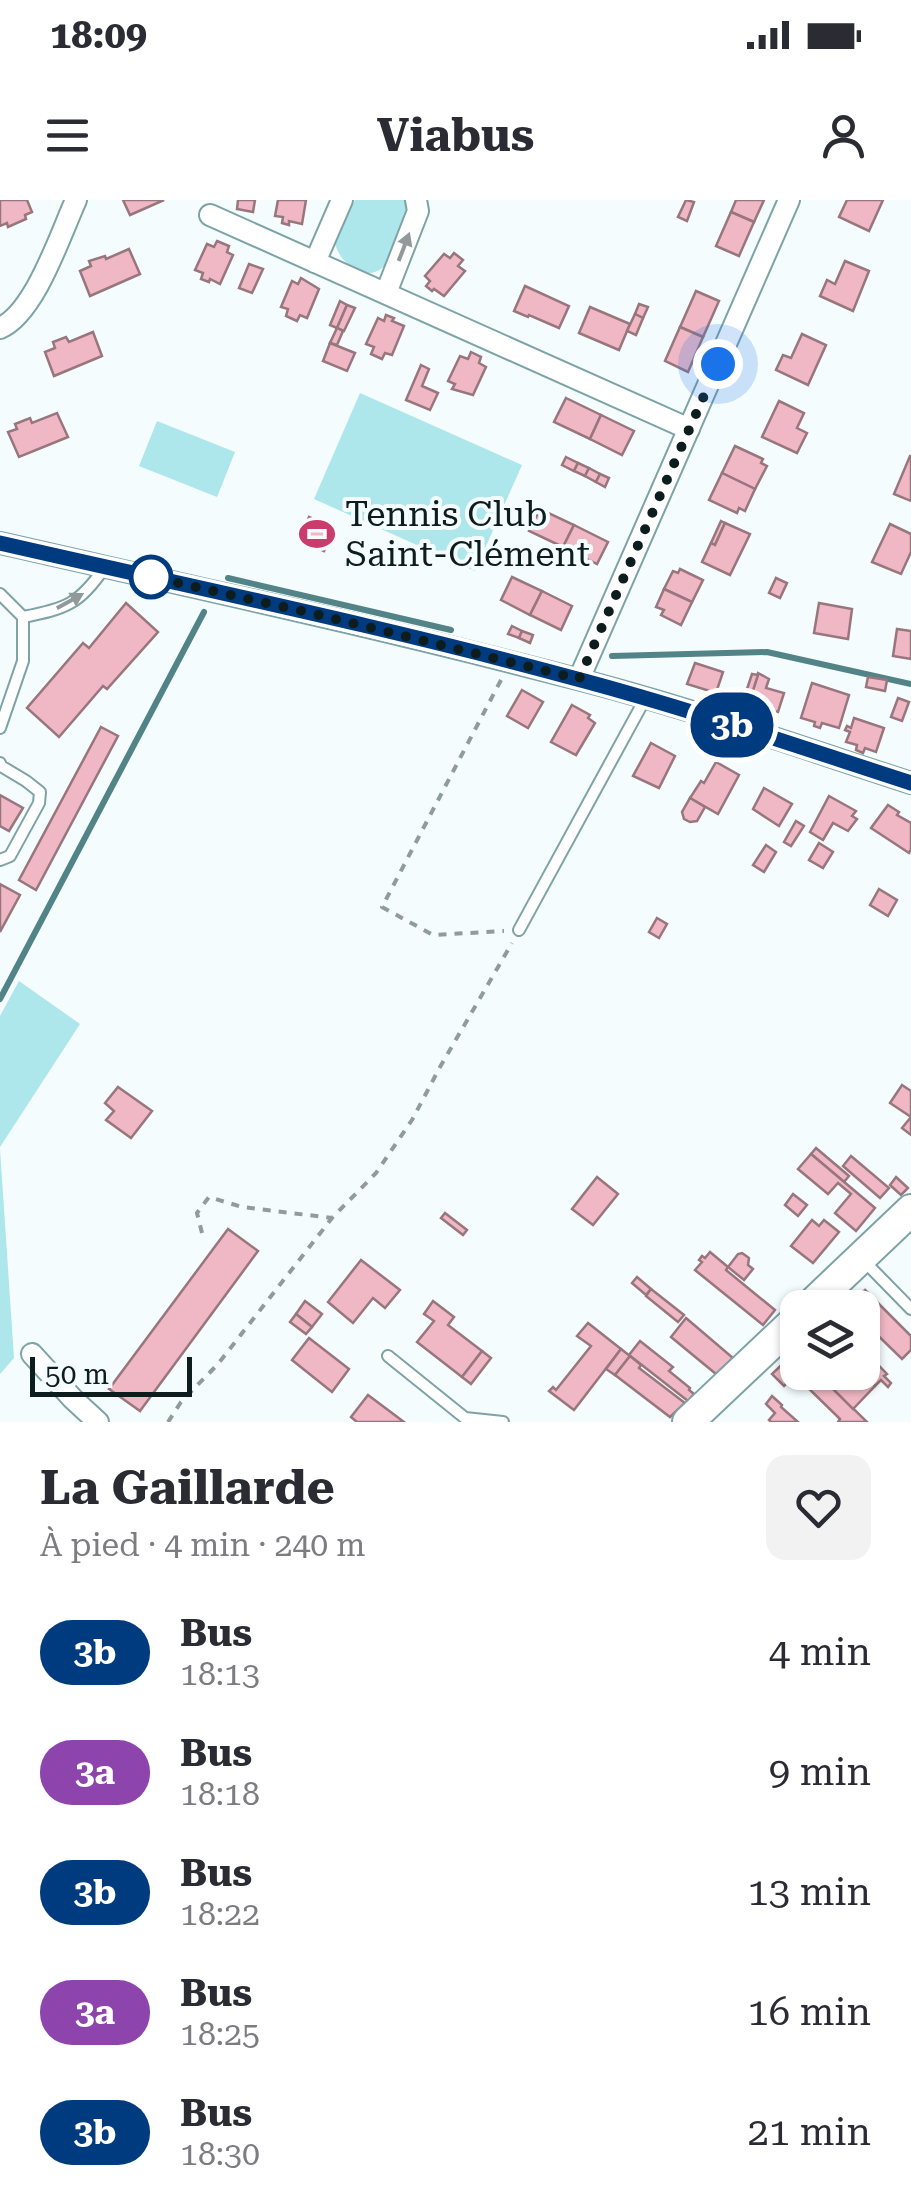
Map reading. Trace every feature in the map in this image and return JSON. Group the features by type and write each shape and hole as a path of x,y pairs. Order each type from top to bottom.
{"main road":[{"path":"827,1290 911,1210"},
{"path":"688,1422 780,1335"}],"street":[{"path":"0,328 20,314 33,296 76,200"},
{"path":"315,262 342,200"},
{"path":"386,293 418,211 416,200"},
{"path":"579,679 790,200"},
{"path":"210,214 689,429"},
{"path":"0,543 579,679 911,783"},
{"path":"32,1354 98,1422"}],"lane":[{"path":"23,617 46,613 80,598 105,567"},
{"path":"0,594 23,617 23,661 0,728"},
{"path":"519,930 644,699"},
{"path":"0,762 40,792 39,803 10,856 0,860"},
{"path":"860,1258 911,1309"},
{"path":"388,1356 465,1418 503,1422"}],"path":[{"path":"510,662 382,906 433,935 519,930"},
{"path":"168,1422 332,1218 376,1174 412,1120 519,930"},
{"path":"202,1234 197,1213 209,1197 242,1207 332,1218"}],"shaded area":[{"path":"355,200 409,200 397,249 381,269 371,273 347,263 334,242"},
{"path":"360,393 522,465 475,571 314,499"},
{"path":"157,421 235,452 217,497 139,466"},
{"path":"19,981 80,1024 0,1147 0,1016"},
{"path":"0,1149 14,1358 0,1374"}],"building":[{"path":"0,200 27,200 32,212 8,227 7,223 0,226"},
{"path":"123,200 164,200 130,215"},
{"path":"238,200 255,200 253,212 237,209"},
{"path":"278,200 306,200 302,224 282,223 283,217 275,216"},
{"path":"686,200 694,202 687,221 678,217"},
{"path":"736,200 764,200 754,222 731,212"},
{"path":"847,200 883,200 869,231 839,217"},
{"path":"731,212 754,222 739,256 716,246"},
{"path":"217,241 229,246 227,252 233,255 220,284 201,279 203,273 195,270 207,244 214,247"},
{"path":"129,249 140,274 90,296 80,271 91,266 89,261"},
{"path":"454,253 463,260 458,266 465,271 444,296 426,286 430,281 425,276 444,254 450,258"},
{"path":"845,261 869,271 853,311 820,296 827,280 835,284"},
{"path":"249,264 263,269 252,293 239,288"},
{"path":"301,278 319,289 307,318 300,315 297,321 286,316 288,309 281,307 292,281 298,284"},
{"path":"525,286 569,306 559,328 514,311"},
{"path":"696,291 719,301 703,337 680,327"},
{"path":"340,301 347,305 337,328 330,325"},
{"path":"639,304 648,307 643,318 635,314"},
{"path":"347,305 355,308 344,331 337,328"},
{"path":"590,307 630,324 619,350 579,333"},
{"path":"635,314 643,318 636,335 627,331"},
{"path":"386,315 404,326 392,355 385,353 382,359 371,354 374,347 366,344 378,318 384,321"},
{"path":"680,327 703,337 688,372 665,361"},
{"path":"337,328 343,331 337,345 330,343"},
{"path":"93,332 102,356 54,376 45,352 55,348 53,342 66,337 69,342"},
{"path":"802,334 826,345 808,385 776,370 783,355 791,358"},
{"path":"330,343 355,353 347,371 323,361"},
{"path":"471,352 481,357 479,363 486,367 473,395 452,389 455,384 448,381 460,356 468,359"},
{"path":"421,365 429,369 422,386 438,393 430,410 406,400"},
{"path":"566,398 601,415 590,439 554,422"},
{"path":"779,401 804,413 797,428 807,433 797,453 762,437"},
{"path":"57,413 68,437 19,457 8,432 30,418 32,423"},
{"path":"601,415 634,431 622,455 590,439"},
{"path":"735,446 763,459 761,463 767,466 755,489 722,473"},
{"path":"911,456 911,501 894,494"},
{"path":"566,457 578,463 574,471 562,465"},
{"path":"578,463 589,468 585,476 574,471"},
{"path":"589,468 600,474 596,482 585,476"},
{"path":"722,473 755,489 745,511 739,508 737,513 709,500"},
{"path":"600,474 609,478 605,487 596,482"},
{"path":"540,509 574,525 563,547 529,531"},
{"name":"Tennis Club Saint-Clément","path":"309,517 334,528 324,551 299,540"},
{"path":"721,521 725,523 715,545 711,543"},
{"path":"725,523 750,534 730,575 702,562"},
{"path":"890,524 911,534 911,552 901,574 872,562"},
{"path":"574,525 608,542 597,564 563,547"},
{"path":"680,569 703,580 692,602 664,589 673,571 678,573"},
{"path":"512,577 542,591 530,615 501,600"},
{"path":"776,578 787,583 780,598 769,593"},
{"path":"664,589 692,602 681,625 661,615 664,610 656,607"},
{"path":"542,591 572,606 561,630 530,615"},
{"path":"126,603 158,632 59,737 27,708 83,643 89,648"},
{"path":"819,603 852,609 848,639 814,633"},
{"path":"512,626 522,631 519,638 508,634"},
{"path":"897,629 911,631 911,659 893,656"},
{"path":"522,631 533,635 530,643 519,638"},
{"path":"695,663 723,672 716,693 687,684"},
{"path":"758,673 769,679 766,688 784,693 778,712 749,703"},
{"path":"752,674 758,675 749,703 743,701"},
{"path":"868,677 887,680 885,691 866,687"},
{"path":"812,683 849,695 839,728 822,723 820,728 801,718"},
{"path":"522,690 543,702 528,728 507,716"},
{"path":"898,698 909,702 902,721 891,717"},
{"path":"572,705 590,715 588,718 595,723 576,755 551,742"},
{"path":"854,718 884,728 876,752 865,748 863,753 856,750 857,745 846,742 850,732 845,730 847,726 851,728"},
{"path":"101,727 118,736 36,890 19,880"},
{"path":"651,743 675,756 659,788 633,776"},
{"path":"716,762 739,775 718,814 690,798"},
{"path":"764,788 792,804 779,826 753,809"},
{"path":"0,795 23,808 9,831 0,826"},
{"path":"829,796 856,811 852,816 857,819 848,831 833,823 823,840 810,832"},
{"path":"690,798 705,807 697,821 684,819 682,812"},
{"path":"888,805 911,823 909,853 871,828"},
{"path":"796,821 804,826 791,846 784,842"},
{"path":"819,843 833,852 823,868 809,860"},
{"path":"766,845 776,852 764,872 753,865"},
{"path":"0,884 20,895 0,932"},
{"path":"879,889 897,900 888,916 870,905"},
{"path":"657,918 667,924 659,938 649,932"},
{"path":"902,1085 911,1091 911,1117 890,1103"},
{"path":"118,1087 152,1111 131,1138 106,1120 114,1111 105,1103"},
{"path":"911,1117 911,1135 902,1128"},
{"path":"816,1148 849,1176 844,1182 811,1154"},
{"path":"811,1154 875,1208 856,1231 835,1213 851,1194 838,1183 828,1194 798,1169"},
{"path":"851,1156 889,1188 880,1198 843,1166"},
{"path":"597,1177 618,1194 593,1225 572,1209"},
{"path":"896,1177 908,1188 901,1195 890,1185"},
{"path":"793,1194 807,1205 798,1216 785,1205"},
{"path":"445,1213 467,1230 463,1235 441,1218"},
{"path":"812,1220 819,1226 824,1220 839,1232 813,1263 791,1246"},
{"path":"228,1229 258,1251 140,1411 109,1389"},
{"path":"710,1252 775,1310 763,1325 695,1270 702,1256 705,1258"},
{"path":"742,1253 753,1269 744,1280 728,1267"},
{"path":"361,1260 400,1290 385,1308 373,1298 353,1323 328,1302"},
{"path":"637,1277 651,1289 646,1295 632,1283"},
{"path":"651,1289 684,1315 678,1322 646,1296"},
{"path":"305,1301 322,1314 312,1327 296,1314"},
{"path":"433,1301 454,1317 448,1325 482,1351 462,1377 417,1342 434,1321 424,1314"},
{"path":"880,1305 911,1336 911,1350 902,1359 880,1338"},
{"path":"296,1314 312,1327 306,1334 290,1322"},
{"path":"686,1318 733,1358 716,1374 671,1337"},
{"path":"588,1323 621,1349 574,1410 549,1391 553,1387 556,1390 591,1346 577,1336"},
{"path":"309,1338 349,1369 332,1392 292,1360"},
{"path":"640,1341 673,1367 669,1371 690,1388 694,1394 688,1401 629,1355"},
{"path":"621,1349 630,1356 615,1375 606,1369"},
{"path":"482,1351 491,1358 471,1384 462,1377"},
{"path":"630,1356 641,1365 639,1368 685,1403 670,1417 615,1375"},
{"path":"780,1366 780,1382 772,1374"},
{"path":"880,1367 891,1383 888,1387 881,1380"},
{"path":"810,1390 834,1390 867,1422 838,1422 840,1419"},
{"path":"834,1390 871,1390 853,1409"},
{"path":"368,1395 404,1422 357,1422 351,1417"},
{"path":"772,1396 798,1422 769,1420 775,1413 766,1404"}],"waterway":[{"path":"228,578 451,630"},
{"path":"0,999 204,612"},
{"path":"612,656 767,652 911,684"}],"bus line":[{"name":"3b","path":"0,543 579,679 911,783"}],"place":[{"name":"Tennis Club Saint-Clément","path":"317,534"}],"route":[{"path":"151,577 147,576 579,679 718,364"}]}
